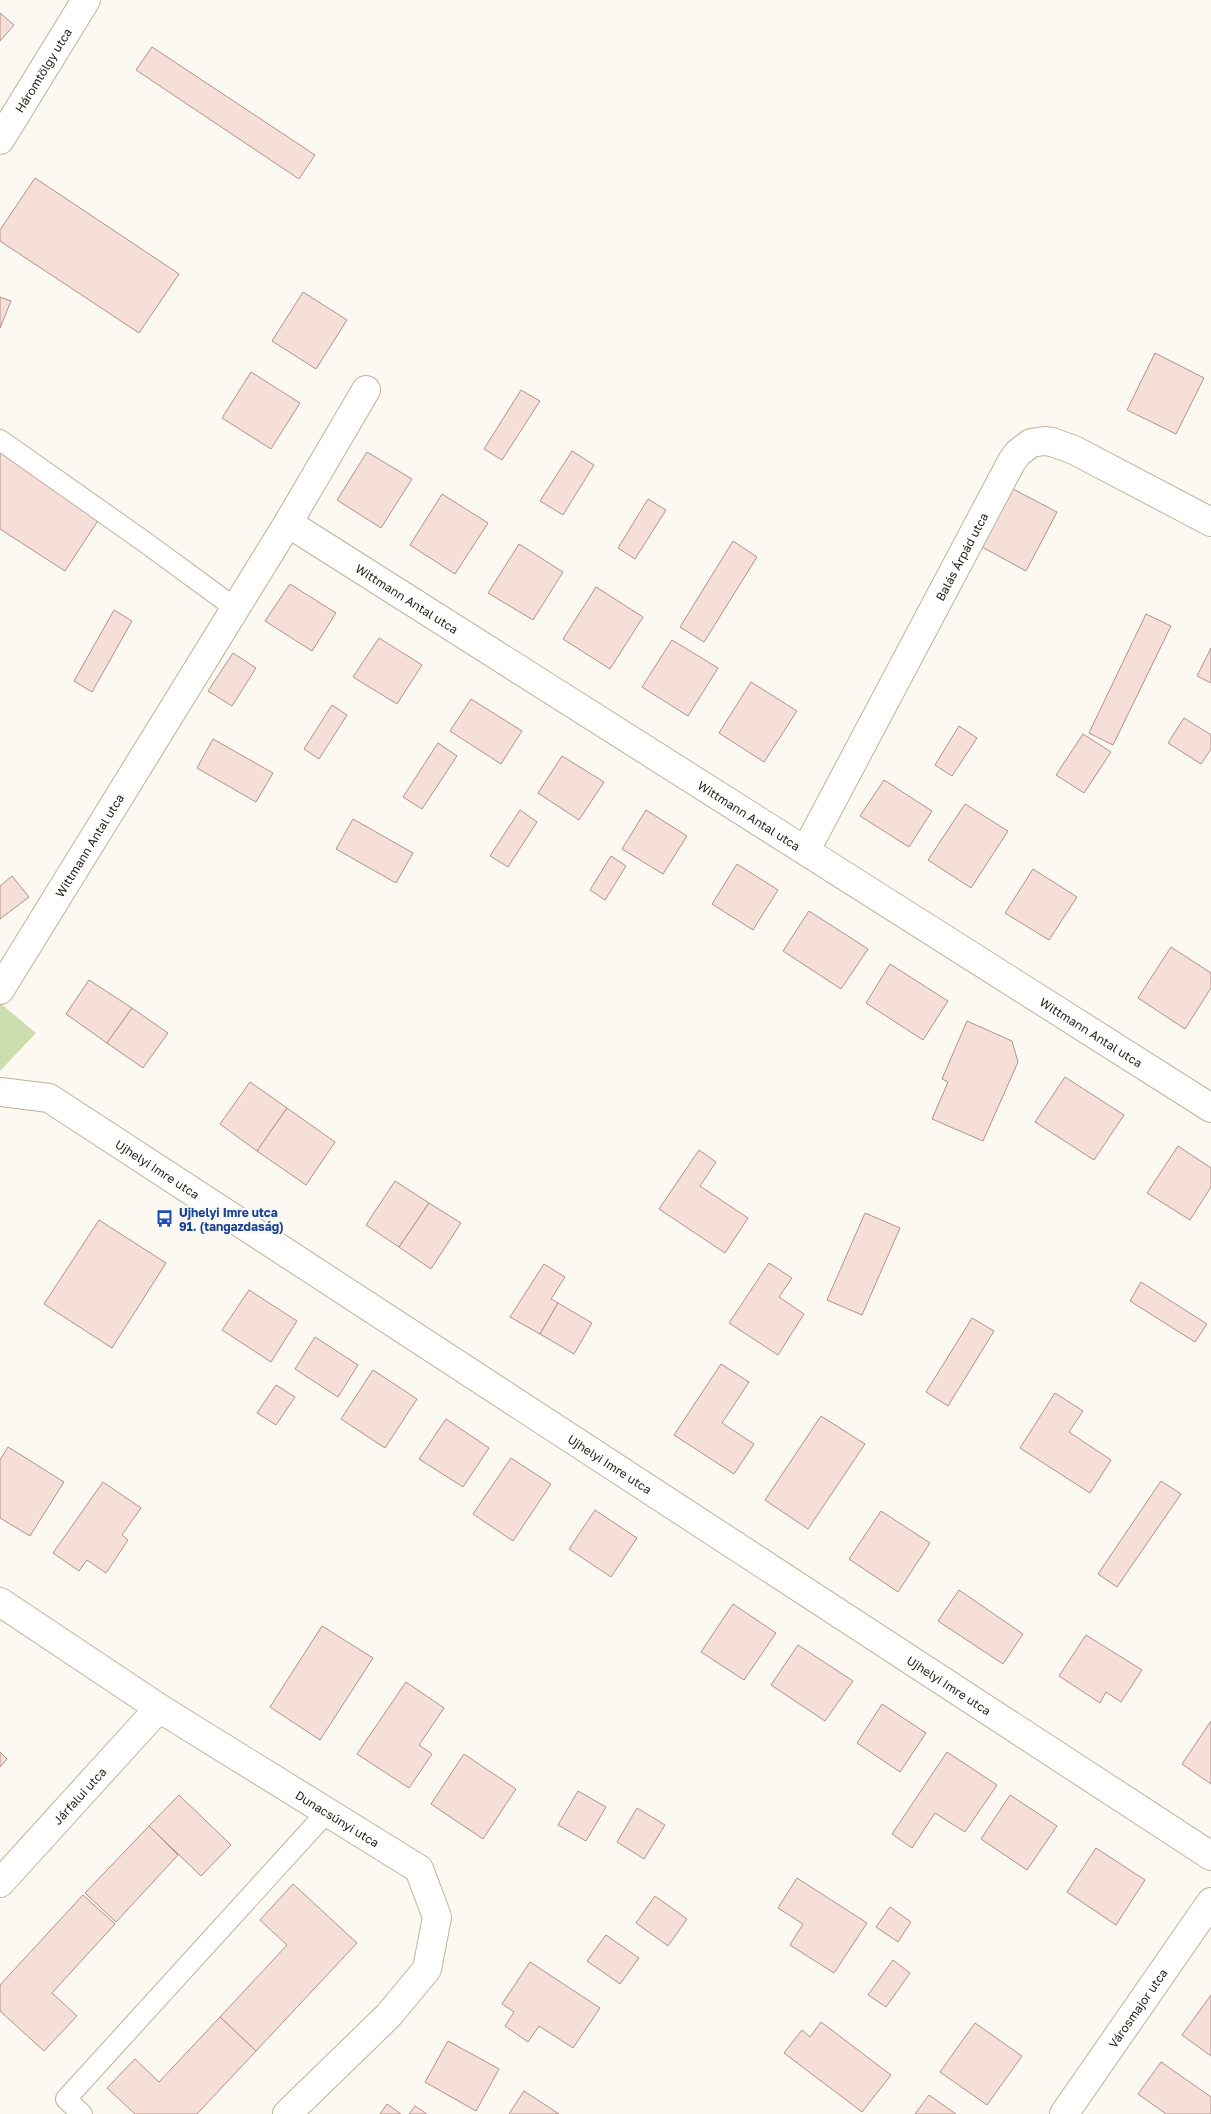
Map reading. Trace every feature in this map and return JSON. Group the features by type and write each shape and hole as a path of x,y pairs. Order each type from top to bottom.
{"street":[{"name":"Háromtölgy utca","path":"0,140 86,0"},
{"name":"Wittmann Antal utca","path":"0,990 288,522 366,390"},
{"name":"Balás Árpád utca","path":"806,850 1012,461 1025,446 1044,441 1074,450 1211,522"},
{"name":"Wittmann Antal utca","path":"288,522 1211,1108"},
{"name":"Ujhelyi Imre utca","path":"0,1092 49,1098 1211,1856"},
{"name":"Dunacsúnyi utca","path":"0,1602 159,1708 419,1869 437,1917 427,1969 389,2015 287,2114"},
{"name":"Járfalui utca","path":"0,1883 159,1708"},
{"name":"Városmajor utca","path":"1064,2114 1211,1902"}],"lane":[{"path":"0,440 235,608"},
{"path":"82,2114 66,2100 326,1812"}],"green space":[{"path":"0,1003 36,1033 0,1071"}],"building":[{"path":"0,13 14,25 0,41"},
{"path":"152,47 315,155 299,179 136,70"},
{"path":"35,178 179,274 139,333 0,241 0,230"},
{"path":"303,292 347,320 316,369 272,341"},
{"path":"0,297 11,301 0,328"},
{"path":"1155,353 1204,378 1176,434 1127,410"},
{"path":"251,372 300,403 271,449 222,418"},
{"path":"521,390 540,401 502,460 484,449"},
{"path":"572,451 594,465 563,515 540,501"},
{"path":"0,452 101,516 65,571 0,529"},
{"path":"367,452 412,479 381,528 337,500"},
{"path":"1013,489 1057,512 1026,571 982,547"},
{"path":"442,494 488,523 455,574 410,545"},
{"path":"648,499 666,510 635,559 618,548"},
{"path":"733,541 757,557 704,642 680,627"},
{"path":"519,544 563,572 533,620 488,593"},
{"path":"290,584 336,613 312,651 265,621"},
{"path":"596,587 643,617 610,669 563,639"},
{"path":"114,610 132,621 92,692 74,681"},
{"path":"1146,614 1171,626 1113,745 1089,733"},
{"path":"379,638 422,665 397,704 353,677"},
{"path":"672,640 718,668 688,716 642,687"},
{"path":"1211,648 1211,683 1197,676"},
{"path":"233,653 256,668 232,706 208,691"},
{"path":"751,682 797,711 764,762 719,733"},
{"path":"471,699 522,731 501,764 450,731"},
{"path":"332,705 347,715 319,759 304,749"},
{"path":"1184,718 1211,735 1211,749 1201,764 1168,743"},
{"path":"959,726 977,738 952,776 935,765"},
{"path":"1083,734 1111,752 1084,793 1056,775"},
{"path":"213,739 273,773 256,802 197,768"},
{"path":"438,743 457,756 422,809 403,797"},
{"path":"562,756 604,782 579,820 538,793"},
{"path":"884,780 932,811 909,847 860,816"},
{"path":"965,804 1008,831 971,888 928,860"},
{"path":"520,810 537,822 508,867 490,856"},
{"path":"646,810 687,836 663,874 622,849"},
{"path":"353,819 413,853 396,883 336,849"},
{"path":"611,856 626,866 605,900 590,890"},
{"path":"737,864 778,890 753,930 712,904"},
{"path":"1033,869 1077,897 1049,940 1005,913"},
{"path":"12,876 29,897 0,919 0,886"},
{"path":"809,911 868,949 841,989 783,951"},
{"path":"1171,947 1211,973 1211,988 1185,1029 1138,998"},
{"path":"890,964 948,1001 923,1040 866,1003"},
{"path":"89,980 132,1008 107,1043 66,1014"},
{"path":"132,1008 168,1033 143,1068 107,1043"},
{"path":"967,1021 1012,1041 1018,1062 983,1141 932,1119 948,1082 942,1079"},
{"path":"1065,1077 1124,1115 1094,1160 1035,1122"},
{"path":"250,1082 287,1108 257,1151 220,1124"},
{"path":"287,1108 335,1142 306,1185 257,1151"},
{"path":"1178,1146 1211,1168 1211,1187 1190,1220 1147,1193"},
{"path":"699,1150 716,1162 700,1186 748,1218 725,1253 659,1209"},
{"path":"395,1181 429,1203 399,1247 366,1225"},
{"path":"429,1203 461,1223 431,1269 399,1247"},
{"path":"865,1213 900,1228 862,1315 827,1300"},
{"path":"99,1220 166,1263 112,1348 44,1304"},
{"path":"769,1263 792,1278 779,1297 804,1314 778,1355 729,1323"},
{"path":"544,1264 565,1277 551,1299 558,1303 540,1334 510,1317"},
{"path":"1141,1282 1207,1324 1195,1342 1130,1301"},
{"path":"249,1290 297,1321 271,1362 222,1330"},
{"path":"558,1303 592,1323 574,1354 540,1334"},
{"path":"972,1318 994,1331 948,1406 926,1392"},
{"path":"315,1337 358,1365 338,1397 295,1369"},
{"path":"721,1364 749,1382 722,1423 754,1444 734,1474 674,1435"},
{"path":"373,1370 417,1399 385,1448 341,1419"},
{"path":"276,1385 295,1397 276,1425 257,1413"},
{"path":"1055,1393 1083,1411 1069,1432 1111,1460 1090,1493 1020,1448"},
{"path":"821,1416 865,1444 808,1529 765,1500"},
{"path":"446,1419 489,1448 463,1487 419,1459"},
{"path":"8,1447 64,1482 30,1536 0,1518 0,1460"},
{"path":"511,1458 551,1484 513,1541 473,1514"},
{"path":"1161,1481 1181,1494 1117,1587 1098,1574"},
{"path":"103,1482 141,1508 122,1535 128,1540 106,1573 87,1560 79,1571 53,1553"},
{"path":"595,1510 637,1538 611,1577 569,1549"},
{"path":"881,1511 930,1543 898,1592 849,1559"},
{"path":"959,1590 1023,1634 1003,1664 938,1621"},
{"path":"733,1604 776,1633 744,1680 701,1652"},
{"path":"322,1626 373,1658 320,1740 270,1707"},
{"path":"1086,1635 1142,1670 1121,1702 1106,1692 1100,1703 1059,1676"},
{"path":"798,1645 853,1681 825,1721 771,1685"},
{"path":"406,1682 444,1708 419,1745 432,1754 409,1788 357,1754"},
{"path":"882,1704 926,1733 900,1772 857,1743"},
{"path":"1211,1721 1211,1784 1182,1764"},
{"path":"0,1752 7,1759 0,1767"},
{"path":"947,1752 997,1785 965,1832 935,1813 912,1848 892,1834"},
{"path":"464,1754 516,1789 483,1839 431,1804"},
{"path":"578,1791 606,1807 586,1841 558,1825"},
{"path":"179,1795 231,1845 201,1876 149,1826"},
{"path":"1010,1795 1057,1826 1027,1870 981,1839"},
{"path":"637,1808 665,1825 644,1859 617,1842"},
{"path":"149,1826 178,1855 116,1922 85,1893"},
{"path":"1096,1848 1145,1880 1116,1925 1067,1892"},
{"path":"797,1878 867,1923 834,1973 790,1945 803,1924 778,1908"},
{"path":"293,1884 357,1943 256,2051 220,2017 287,1945 260,1920"},
{"path":"83,1895 115,1924 52,1993 77,2016 44,2051 0,2011 0,1985"},
{"path":"655,1896 687,1919 668,1946 636,1923"},
{"path":"890,1907 911,1922 898,1942 876,1927"},
{"path":"606,1935 639,1958 620,1984 587,1961"},
{"path":"893,1960 910,1973 886,2007 868,1995"},
{"path":"530,1962 600,2008 573,2048 539,2026 528,2042 505,2026 514,2012 502,2004"},
{"path":"1211,1995 1211,2056 1182,2035"},
{"path":"220,2017 256,2051 197,2114 135,2114 107,2088 135,2059 159,2082"},
{"path":"821,2022 891,2075 862,2112 784,2053 802,2030 810,2037"},
{"path":"975,2023 1022,2056 987,2105 940,2072"},
{"path":"448,2041 499,2069 476,2111 425,2082"},
{"path":"1161,2062 1211,2097 1211,2114 1166,2114 1138,2094"},
{"path":"524,2091 559,2114 509,2114"},
{"path":"929,2095 956,2114 915,2114"},
{"path":"387,2104 401,2114 380,2114"},
{"path":"415,2106 427,2114 409,2114"}],"place":[{"name":"Ujhelyi Imre utca 91. (tangazdaság)","path":"165,1219"}]}
